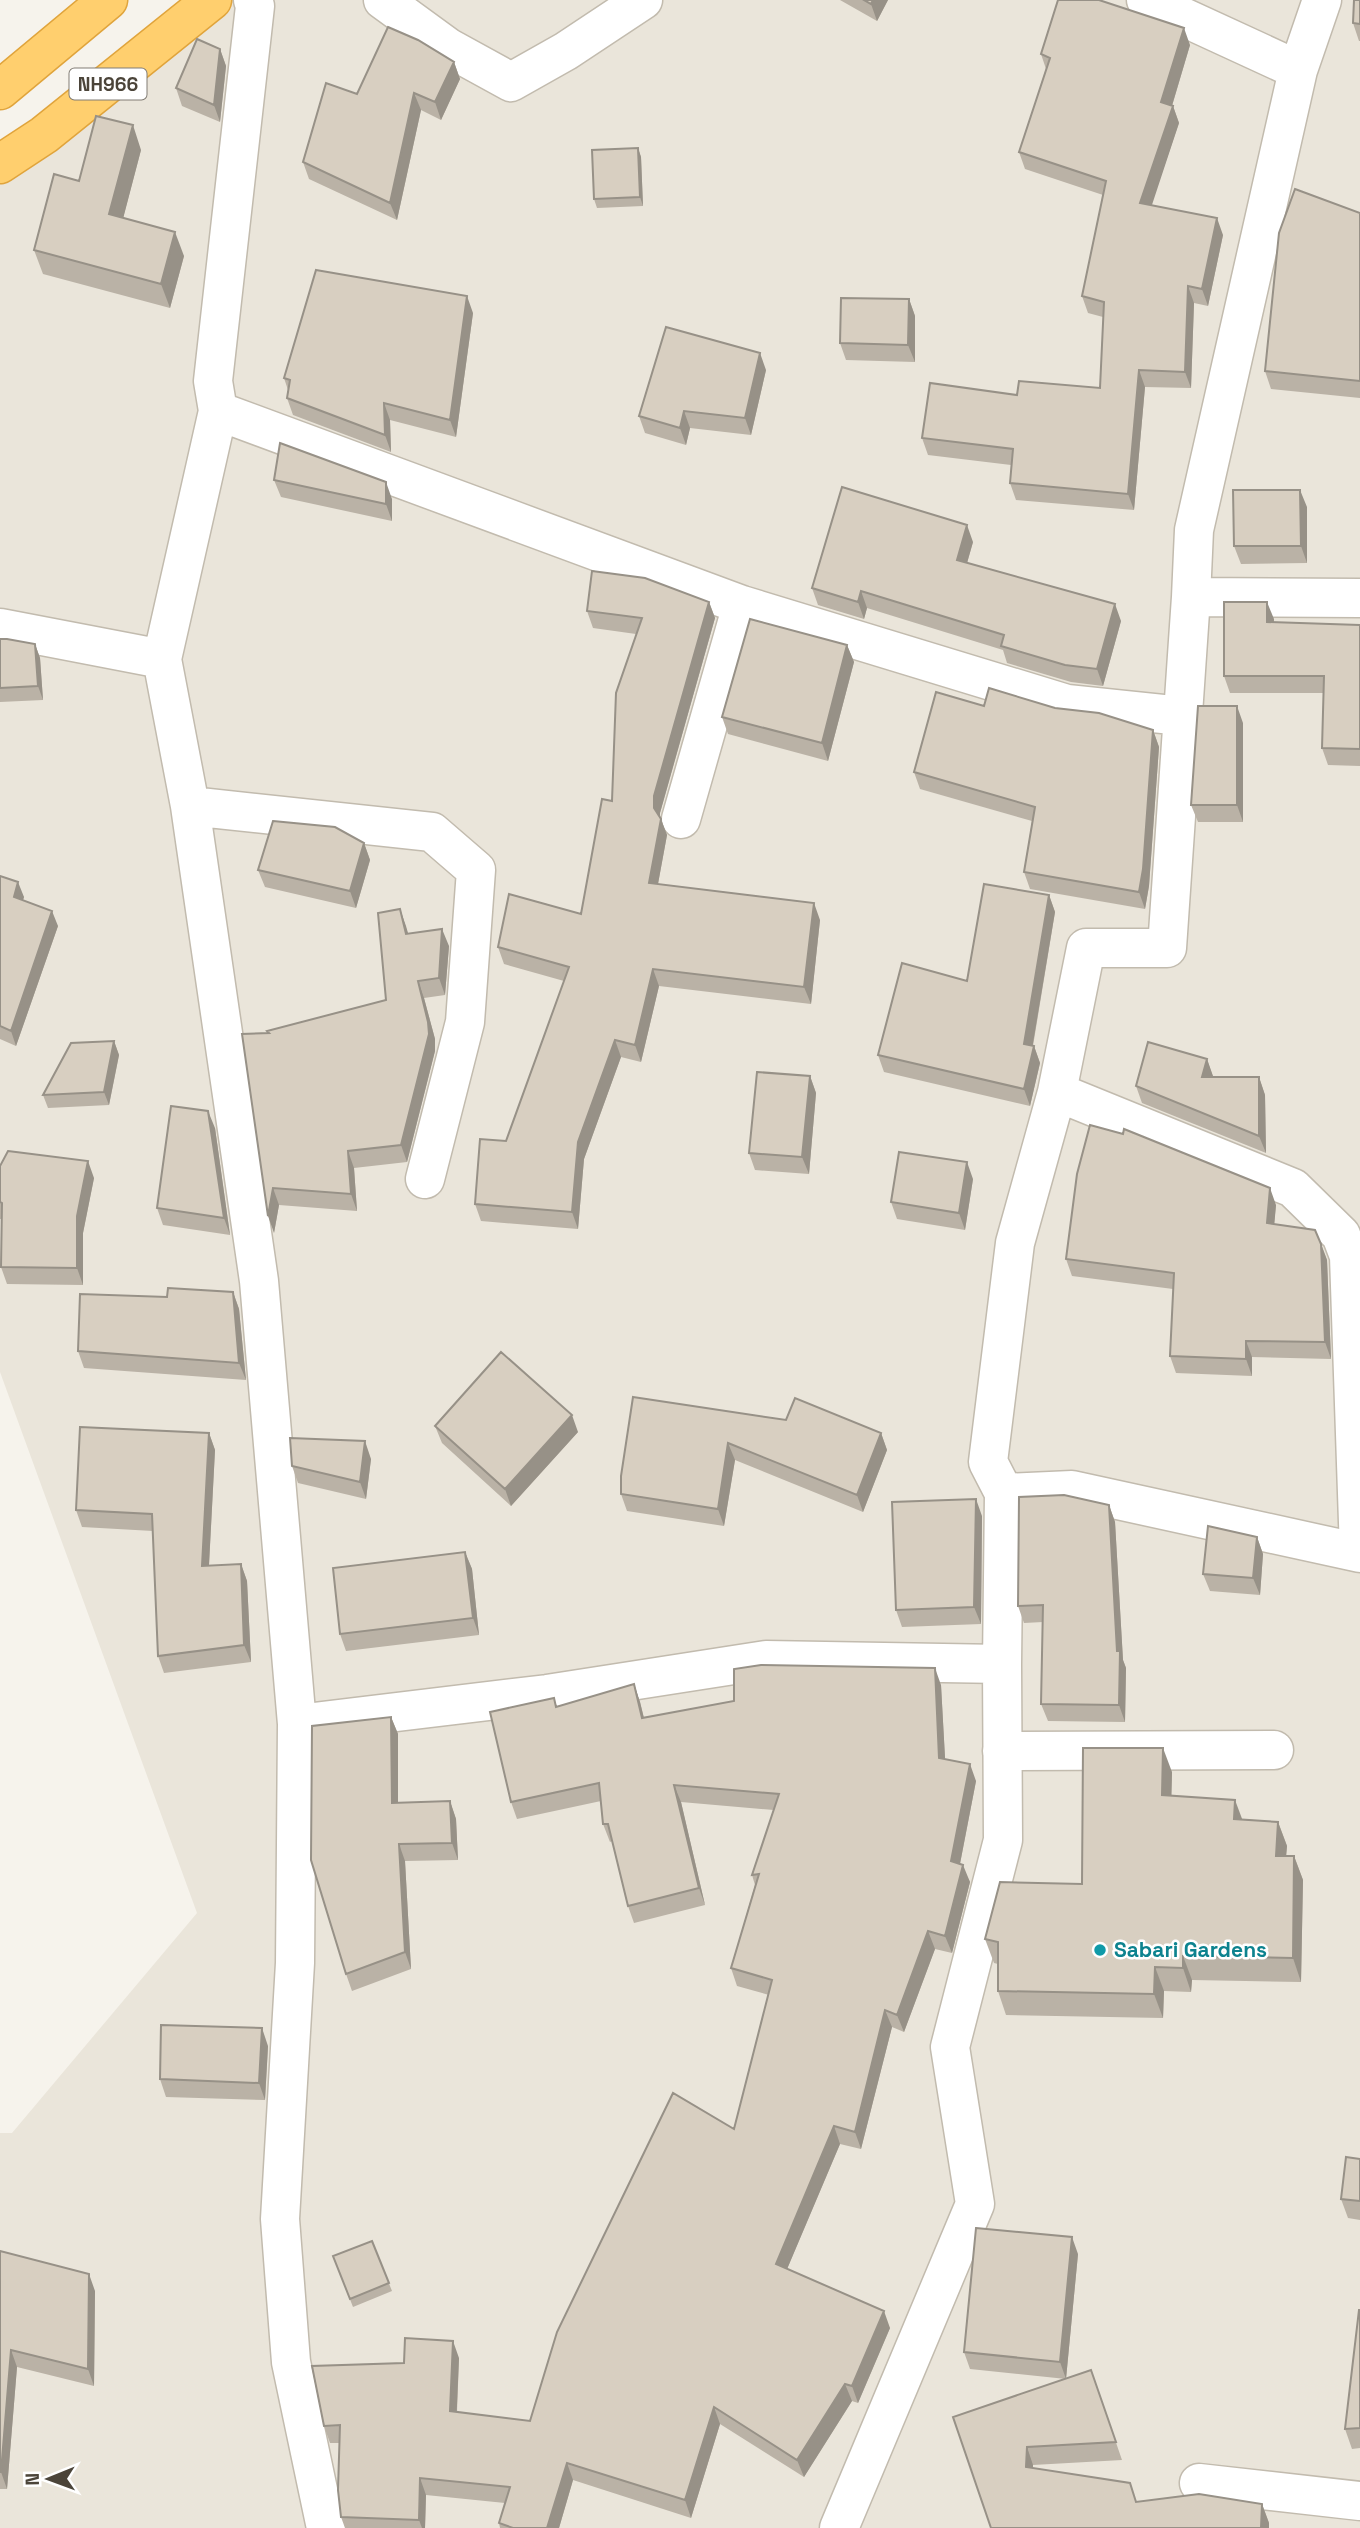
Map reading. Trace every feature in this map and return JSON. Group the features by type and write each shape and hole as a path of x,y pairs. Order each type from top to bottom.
{"highway":[{"name":"NH966","path":"0,90 108,0"},
{"name":"NH966","path":"0,164 44,135 212,0"}],"street":[{"path":"253,0 213,381 218,411 162,659 190,806 259,1281 297,1724 295,1963 281,2219 291,2362 326,2528"},
{"path":"383,0 449,48 511,82 566,51 643,0"},
{"path":"1146,0 1298,70"},
{"path":"839,2528 975,2204 950,2046 1003,1840 1004,1493 988,1462 1015,1243 1057,1093 1086,948 1167,948 1194,530 1298,70 1322,0"},
{"path":"218,411 741,605 1067,704 1182,716"},
{"path":"1191,597 1360,598"},
{"path":"681,819 741,605"},
{"path":"0,628 162,659"},
{"path":"190,806 432,832 476,870 465,1022 425,1179"},
{"path":"1004,1493 1072,1490 1360,1553 1349,1256 1341,1234 1293,1188 1057,1093"},
{"path":"297,1724 547,1694 766,1660 1002,1664"},
{"path":"1003,1751 1274,1750"},
{"path":"1199,2483 1360,2501"}],"shaded area":[{"path":"205,0 1360,0 1360,2528 0,2528 0,2133 12,2133 197,1913 0,1372 0,160"}],"building":[{"path":"1058,0 1099,0 1184,28 1161,102 1173,106 1140,203 1217,218 1202,289 1188,286 1185,372 1139,370 1128,494 1010,483 1013,449 922,438 930,383 1017,395 1019,381 1100,388 1104,302 1082,296 1106,181 1019,152 1050,58 1041,54"},
{"path":"1354,0 1360,0 1360,24 1353,23"},
{"path":"388,27 418,40 454,62 435,102 414,93 390,203 303,162 326,83 357,94"},
{"path":"197,39 220,49 214,105 176,88"},
{"path":"96,116 133,125 109,214 175,232 161,284 34,250 54,174 79,181"},
{"path":"638,148 640,197 594,199 592,150"},
{"path":"1295,189 1360,213 1360,381 1265,371 1279,233"},
{"path":"316,270 467,296 450,420 384,403 385,435 287,398 290,380 284,378"},
{"path":"841,298 909,299 908,345 840,343"},
{"path":"666,327 760,353 745,418 684,411 680,428 639,416"},
{"path":"280,443 386,482 386,504 274,480"},
{"path":"842,487 967,525 957,560 1115,604 1097,669 1065,665 1001,646 1004,635 861,591 858,602 812,588"},
{"path":"1233,490 1300,490 1301,546 1234,546"},
{"path":"592,571 645,578 709,602 654,796 654,808 661,819 649,883 814,903 804,987 653,969 635,1045 615,1040 578,1142 572,1212 475,1204 480,1139 506,1141 569,967 498,947 509,894 581,914 602,799 612,801 616,693 642,618 587,611"},
{"path":"1224,602 1267,602 1267,622 1360,625 1360,749 1322,748 1324,676 1224,676"},
{"path":"750,619 847,645 822,743 722,717"},
{"path":"0,639 35,644 38,686 0,688"},
{"path":"989,688 1055,708 1099,713 1153,730 1139,892 1024,872 1035,807 914,772 936,692 984,706"},
{"path":"1198,706 1237,706 1237,805 1191,805"},
{"path":"273,821 335,827 364,843 350,891 258,870"},
{"path":"0,876 18,882 14,897 52,911 11,1031 0,1026"},
{"path":"984,884 1049,895 1024,1044 1034,1046 1024,1089 878,1055 902,963 967,981"},
{"path":"400,909 406,934 442,929 439,978 418,981 429,1034 401,1145 348,1151 351,1194 273,1188 268,1216 242,1034 269,1033 267,1031 386,1000 378,913"},
{"path":"114,1041 104,1092 43,1095 71,1043"},
{"path":"1148,1042 1207,1059 1202,1077 1259,1077 1259,1136 1136,1086"},
{"path":"757,1072 810,1076 802,1157 749,1153"},
{"path":"171,1106 208,1111 224,1218 157,1208"},
{"path":"1090,1125 1123,1134 1124,1129 1270,1188 1267,1223 1315,1230 1321,1244 1325,1342 1246,1341 1246,1359 1170,1356 1174,1273 1066,1259 1077,1174"},
{"path":"8,1151 88,1161 77,1216 77,1268 1,1267 0,1166"},
{"path":"899,1152 967,1162 959,1213 891,1202"},
{"path":"168,1288 233,1292 239,1363 78,1351 80,1294 167,1297"},
{"path":"501,1352 572,1415 505,1489 435,1426"},
{"path":"633,1397 786,1420 795,1398 881,1433 857,1495 728,1443 718,1509 621,1494 621,1476"},
{"path":"80,1427 209,1433 202,1566 241,1564 244,1645 158,1656 152,1514 76,1510"},
{"path":"290,1438 365,1441 360,1482 292,1466"},
{"path":"1064,1495 1109,1505 1117,1651 1120,1651 1119,1705 1041,1704 1043,1605 1018,1606 1019,1497"},
{"path":"976,1499 974,1607 896,1610 892,1502"},
{"path":"1208,1526 1257,1537 1253,1578 1203,1574"},
{"path":"465,1552 473,1618 340,1634 333,1568"},
{"path":"761,1665 935,1668 939,1758 970,1764 951,1861 963,1865 945,1936 928,1931 897,2015 885,2010 855,2132 834,2126 776,2264 884,2311 852,2386 845,2384 797,2460 714,2407 685,2500 567,2463 547,2528 513,2528 499,2523 510,2487 420,2478 419,2520 341,2517 338,2490 340,2425 324,2426 312,2366 404,2363 405,2338 453,2341 450,2411 530,2421 557,2332 673,2093 734,2129 772,1980 731,1968 759,1874 752,1875 779,1794 674,1785 699,1888 628,1906 608,1824 603,1824 599,1783 511,1802 490,1712 554,1698 556,1707 634,1684 642,1718 734,1701 734,1669"},
{"path":"391,1717 392,1803 450,1801 452,1843 399,1844 405,1952 346,1974 311,1860 312,1726"},
{"path":"1083,1748 1163,1748 1162,1795 1235,1800 1234,1819 1278,1822 1276,1856 1294,1856 1293,1958 1183,1956 1183,1968 1155,1967 1154,1994 998,1991 998,1942 985,1939 1000,1882 1082,1884"},
{"path":"161,2025 262,2028 259,2083 160,2079"},
{"path":"1346,2157 1360,2159 1360,2201 1341,2199"},
{"path":"976,2228 1072,2237 1060,2362 964,2352"},
{"path":"372,2241 389,2283 350,2299 333,2256"},
{"path":"0,2251 89,2274 88,2369 11,2350 1,2472 0,2472"},
{"path":"1359,2310 1360,2428 1345,2429"},
{"path":"1091,2370 1116,2442 1027,2447 1026,2467 1130,2483 1136,2502 1199,2494 1262,2504 1261,2528 991,2528 953,2417"}],"place":[{"name":"Sabari Gardens","path":"1100,1950"}]}
